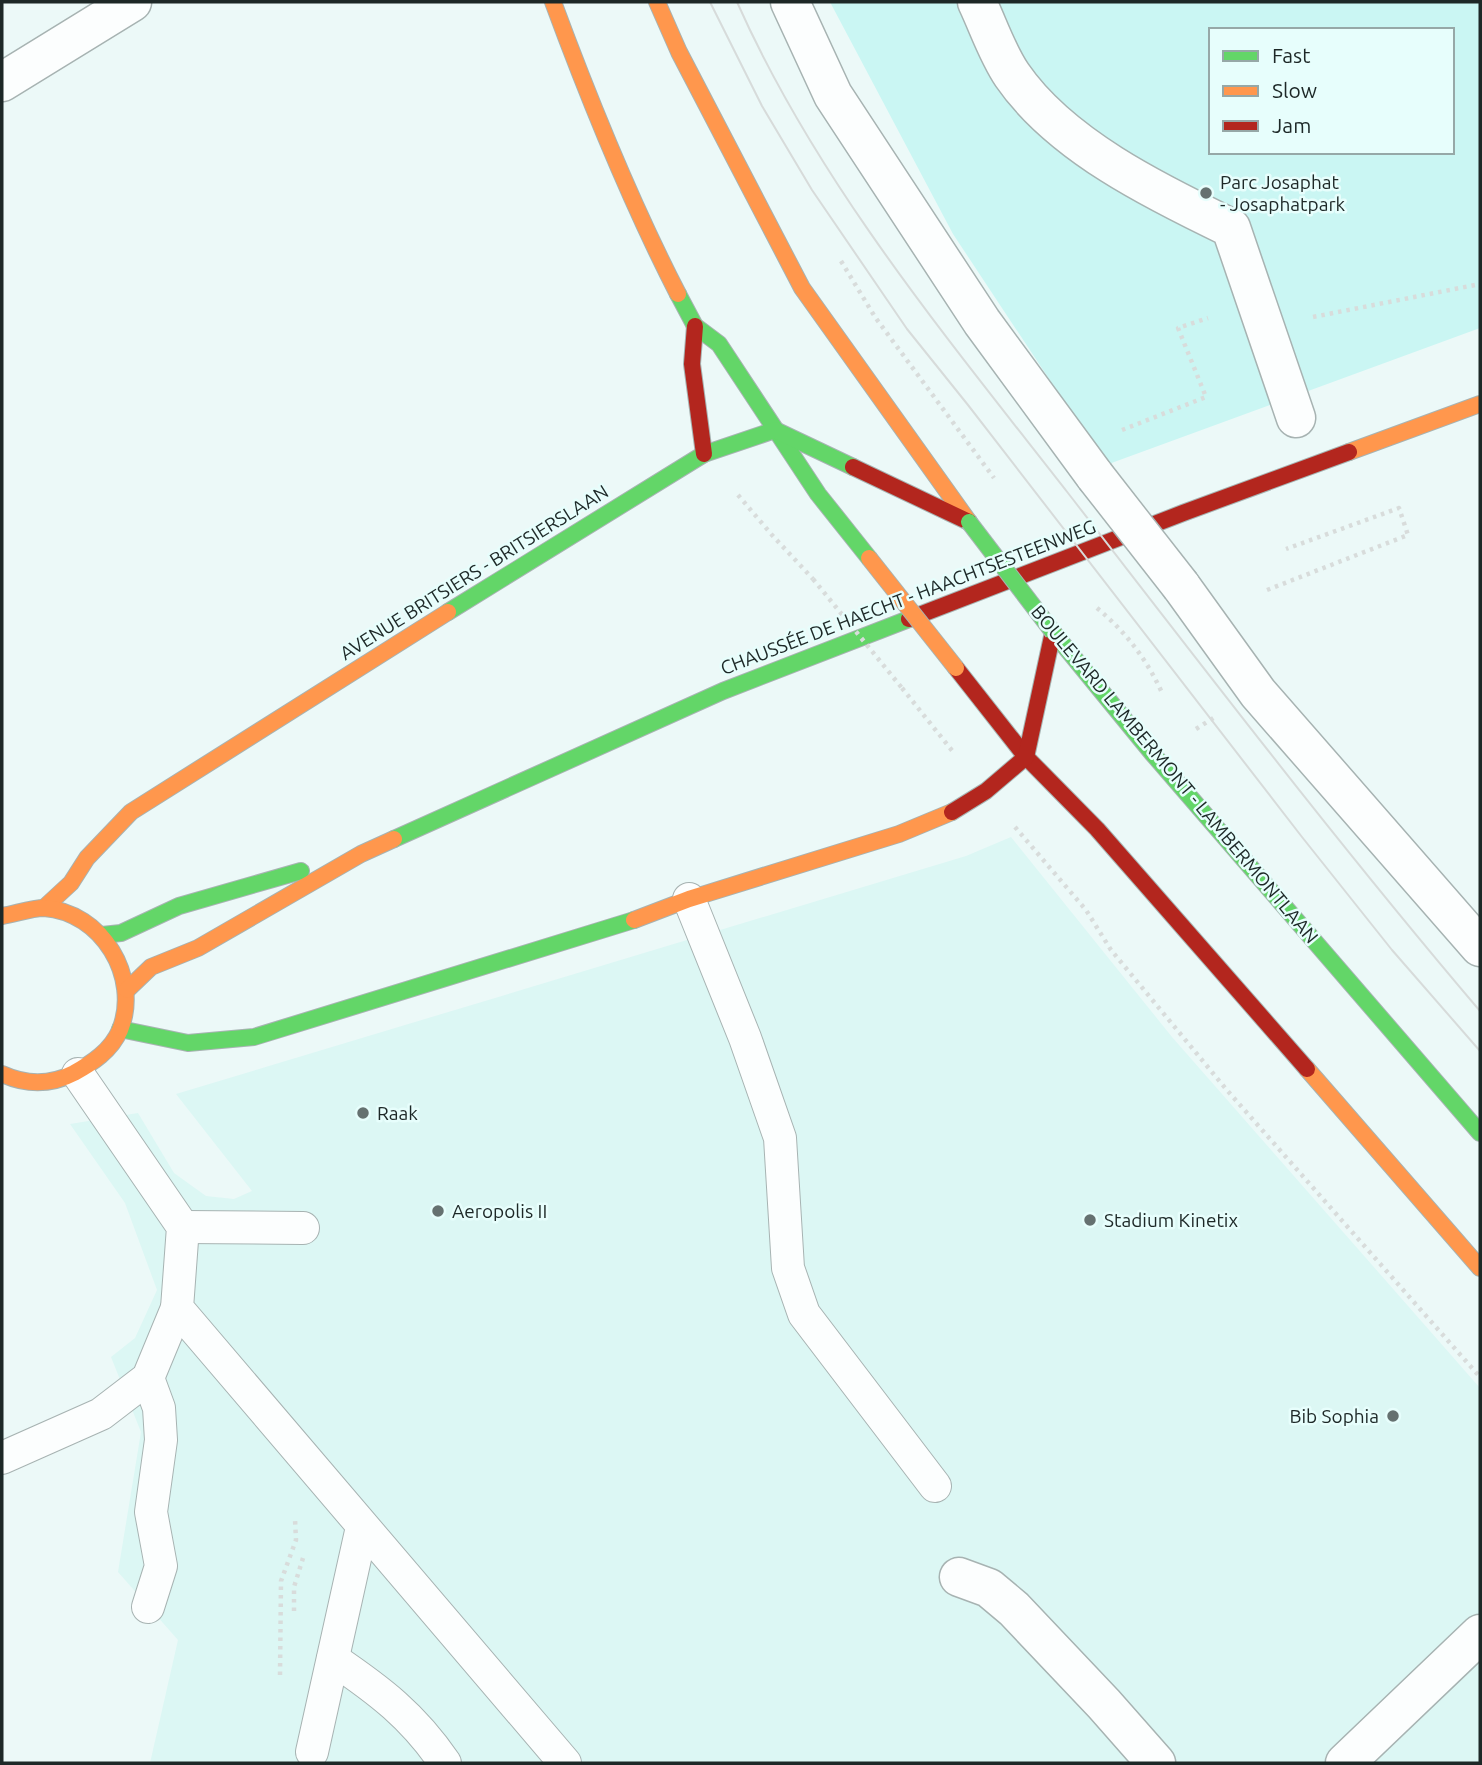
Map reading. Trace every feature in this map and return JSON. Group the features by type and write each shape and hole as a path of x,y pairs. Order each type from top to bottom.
{"street":[{"path":"2,82 132,2"},
{"path":"553,2 604,138 643,226 695,326 719,344 818,494 1026,757 1097,829 1480,1269"},
{"name":"BOULEVARD LAMBERMONT - LAMBERMONTLAAN","path":"657,2 679,52 802,288 969,522 1152,753 1480,1133"},
{"path":"790,2 833,95 982,322 1258,693 1480,947"},
{"path":"977,2 1012,74 1055,125 1157,193 1231,228 1296,418"},
{"path":"695,326 692,364 704,454"},
{"name":"CHAUSSÉE DE HAECHT - HAACHTSESTEENWEG","path":"127,990 151,967 198,948 360,854 723,691 1183,513 1480,404"},
{"path":"775,430 969,522"},
{"name":"AVENUE BRITSIERS - BRITSIERSLAAN","path":"45,907 71,883 87,858 131,812 389,648 704,454 775,430"},
{"path":"120,1029 188,1043 254,1037 635,920 689,898 899,834 950,813 986,790 1026,757 1054,632"},
{"name":"CHAUSSÉE DE HAECHT - HAACHTSESTEENWEG","path":"103,935 121,933 179,906 360,854"},
{"path":"2,916 20,909 45,907 67,911 86,921 103,935 115,951 127,990 125,1010 113,1044 103,1056 78,1074 55,1081 31,1083 2,1074"},
{"path":"959,1577 989,1588 1014,1609 1156,1763"},
{"path":"1345,1763 1480,1634"}],"lane":[{"path":"689,898 745,1038 780,1138 788,1268 804,1314 934,1486"},
{"path":"2,1458 101,1414 148,1378 177,1308 183,1227 78,1074"},
{"path":"183,1227 303,1228"},
{"path":"177,1308 565,1763"},
{"path":"148,1378 159,1408 161,1430 151,1512 161,1566 148,1607"},
{"path":"312,1752 362,1527"},
{"path":"333,1659 380,1691 426,1735 444,1763"}],"path":[{"path":"1264,326 1480,284"},
{"path":"1116,432 1206,397 1178,328 1207,316 1212,329"},
{"path":"704,454 813,579 1049,870 1086,910 1111,950 1226,1089 1480,1377"},
{"path":"1267,590 1408,535 1399,508 1286,550"},
{"path":"279,1614 281,1581 296,1540 295,1512"}],"shaded area":[{"name":"Parc Josaphat - Josaphatpark","path":"830,2 1480,2 1480,328 1106,465 953,234"},
{"path":"1011,837 1172,1037 1480,1388 1480,1763 150,1763 178,1640 118,1572 141,1432 111,1357 135,1338 157,1290 125,1203 70,1124 138,1113 174,1173 206,1196 234,1199 252,1191 176,1094 966,856"}],"tram line":[{"path":"710,2 762,106 812,190 907,329 1302,837 1392,950 1480,1051"},
{"path":"737,2 805,133 845,196 931,317 1271,754 1374,884 1480,1011"}],"traffic: fast":[{"path":"678,294 695,326 719,344 818,494 869,558"},
{"path":"448,612 704,454 775,430 853,467"},
{"path":"969,522 1053,632"},
{"path":"394,839 723,691 909,619"},
{"path":"1053,632 1152,753 1480,1133"},
{"path":"102,935 121,933 179,906 301,871"},
{"path":"120,1029 188,1043 254,1037 634,920"}],"traffic: slow":[{"path":"553,2 611,150 678,294"},
{"path":"657,2 679,52 802,288 969,522"},
{"path":"1349,452 1480,404"},
{"path":"869,558 956,668"},
{"path":"45,907 71,883 87,858 131,812 448,612"},
{"path":"634,920 689,899 899,834 952,812"},
{"path":"127,990 151,967 198,948 361,854 394,839"},
{"path":"2,916 44,908 65,912 83,921 99,934 112,951 125,989 125,1010 120,1030 112,1044 94,1061 56,1080 29,1082 2,1074"},
{"path":"1307,1069 1480,1268"}],"traffic: jam":[{"path":"695,326 692,364 704,454"},
{"path":"909,619 1349,452"},
{"path":"853,467 969,522"},
{"path":"952,812 986,791 1026,757 1053,632"},
{"path":"956,668 1026,757 1097,829 1307,1069"}],"place":[{"name":"Parc Josaphat - Josaphatpark","path":"1206,193"},
{"name":"Raak","path":"363,1113"},
{"name":"Aeropolis II","path":"438,1211"},
{"name":"Stadium Kinetix","path":"1090,1220"},
{"name":"Bib Sophia","path":"1393,1416"}]}
